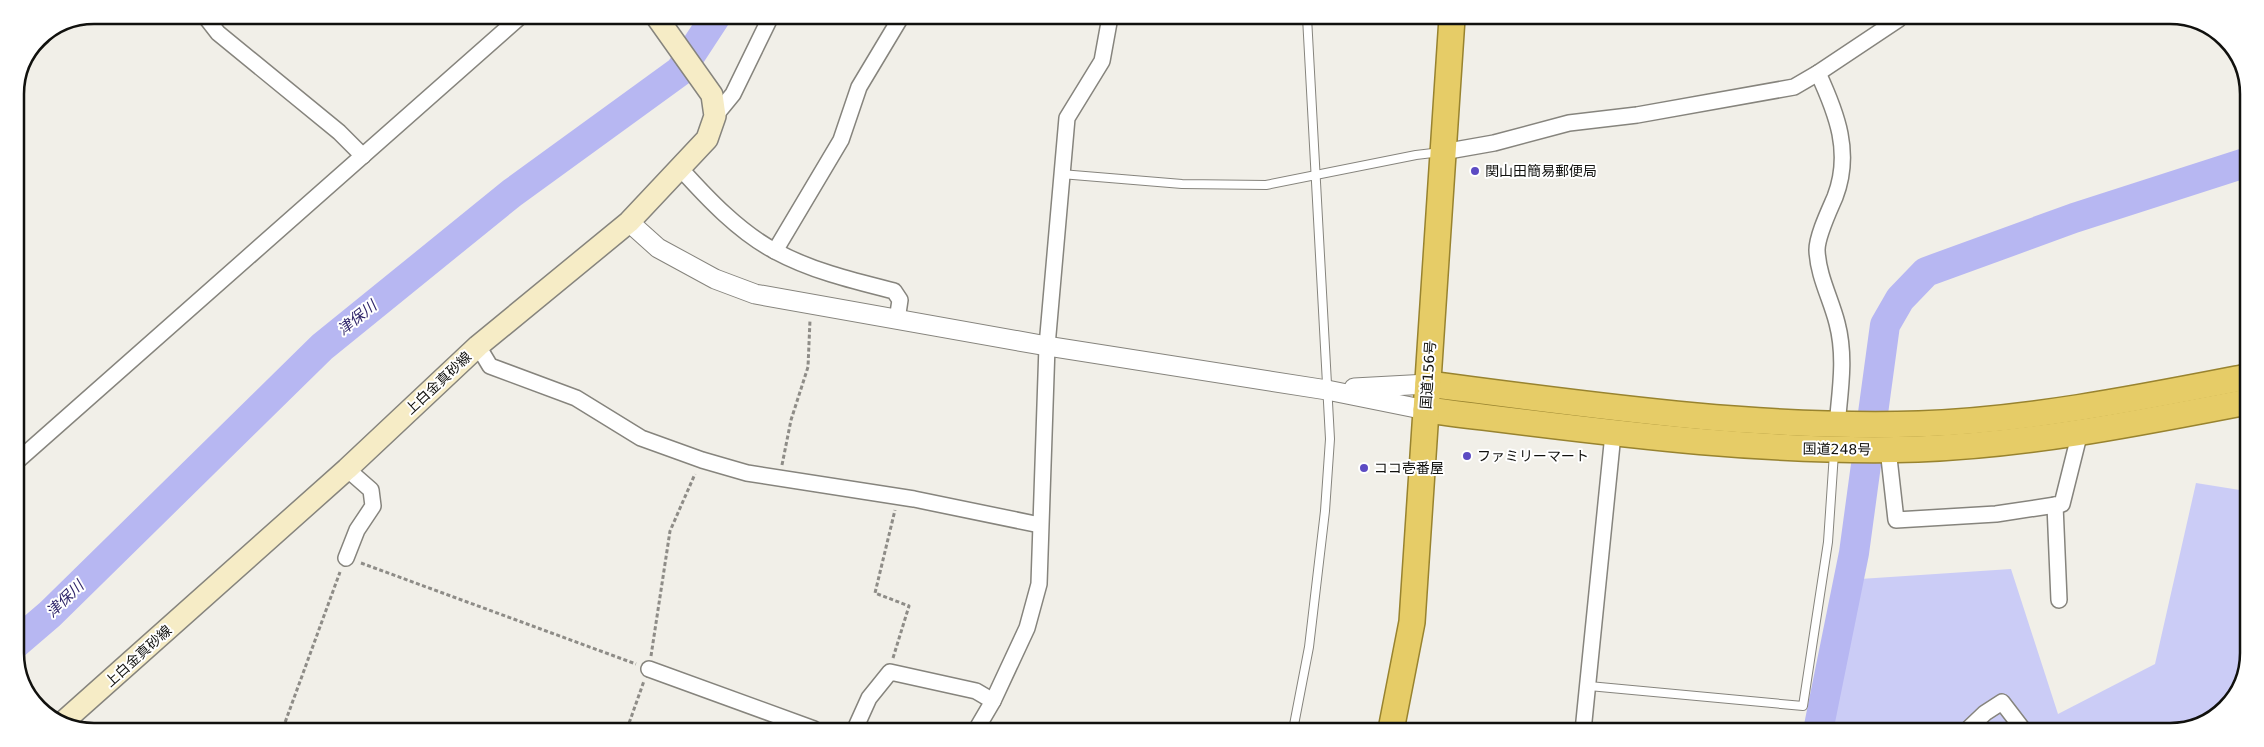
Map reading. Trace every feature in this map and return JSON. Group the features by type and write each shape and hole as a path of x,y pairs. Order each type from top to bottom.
{"highway":[{"name":"国道156号","path":"1392,723 1412,622 1452,24"},
{"name":"国道248号","path":"1428,384 1615,408 1726,419 1836,425 1920,424 2005,417 2092,406 2240,379"},
{"name":"国道248号","path":"1426,410 1613,434 1834,450 2006,443 2080,432 2240,403"}],"main road":[{"name":"上白金真砂線","path":"67,718 347,469 478,346 629,222 707,139 715,116 712,95 662,24"}],"street":[{"path":"211,24 218,33 338,132 363,156"},
{"path":"24,455 512,24"},
{"path":"715,116 733,94 767,24"},
{"path":"775,251 841,140 859,87 897,24"},
{"path":"980,723 993,701 1027,628 1039,584 1047,346 1067,118 1102,61 1109,24"},
{"path":"1443,152 1494,143 1569,123 1637,115 1794,87 1890,24"},
{"path":"1818,73 1832,102 1842,138 1842,178 1817,248 1820,274 1837,324 1843,354 1836,425"},
{"path":"680,168 732,219 758,241 775,251 813,268 894,291 900,300 897,320"},
{"path":"629,222 658,248 715,279 756,294 1047,346 1327,390 1426,410"},
{"path":"478,346 490,366 576,398 642,438 702,460 747,473 897,497 1040,525"},
{"path":"1327,390 1428,384"},
{"path":"1888,449 1896,520 1996,514 2062,504 2080,432"},
{"path":"1584,723 1613,434"},
{"path":"346,558 357,530 373,506 371,490 347,469"},
{"path":"2055,505 2059,600"},
{"path":"649,669 798,723"},
{"path":"858,723 869,698 890,672 976,691 993,701"},
{"path":"1974,723 1985,713 2002,702 2018,723"}],"lane":[{"path":"1294,723 1309,647 1325,511 1330,439 1314,176 1307,24"},
{"path":"1061,174 1182,184 1266,184 1416,155 1443,152"},
{"path":"1588,686 1803,706 1828,542 1834,450"}],"path":[{"path":"779,479 791,420 808,367 811,304"},
{"path":"629,723 649,669 670,531 702,460"},
{"path":"890,672 909,606 875,593 897,497"},
{"path":"285,723 346,558 649,669"}],"shaded area":[{"path":"2196,483 2240,490 2240,662 2233,684 2228,692 2220,703 2201,716 2193,720 2170,723 1831,723 1860,579 2011,569 2058,714 2155,664"}],"waterway":[{"name":"津保川","path":"24,636 50,614 322,347 512,193 680,71 711,24"},
{"path":"1820,723 1854,553 1885,325 1900,299 1926,272 2074,218 2240,165"}],"place":[{"name":"関山田簡易郵便局","path":"1475,171"},
{"name":"ファミリーマート","path":"1467,456"},
{"name":"ココ壱番屋","path":"1364,468"}]}
